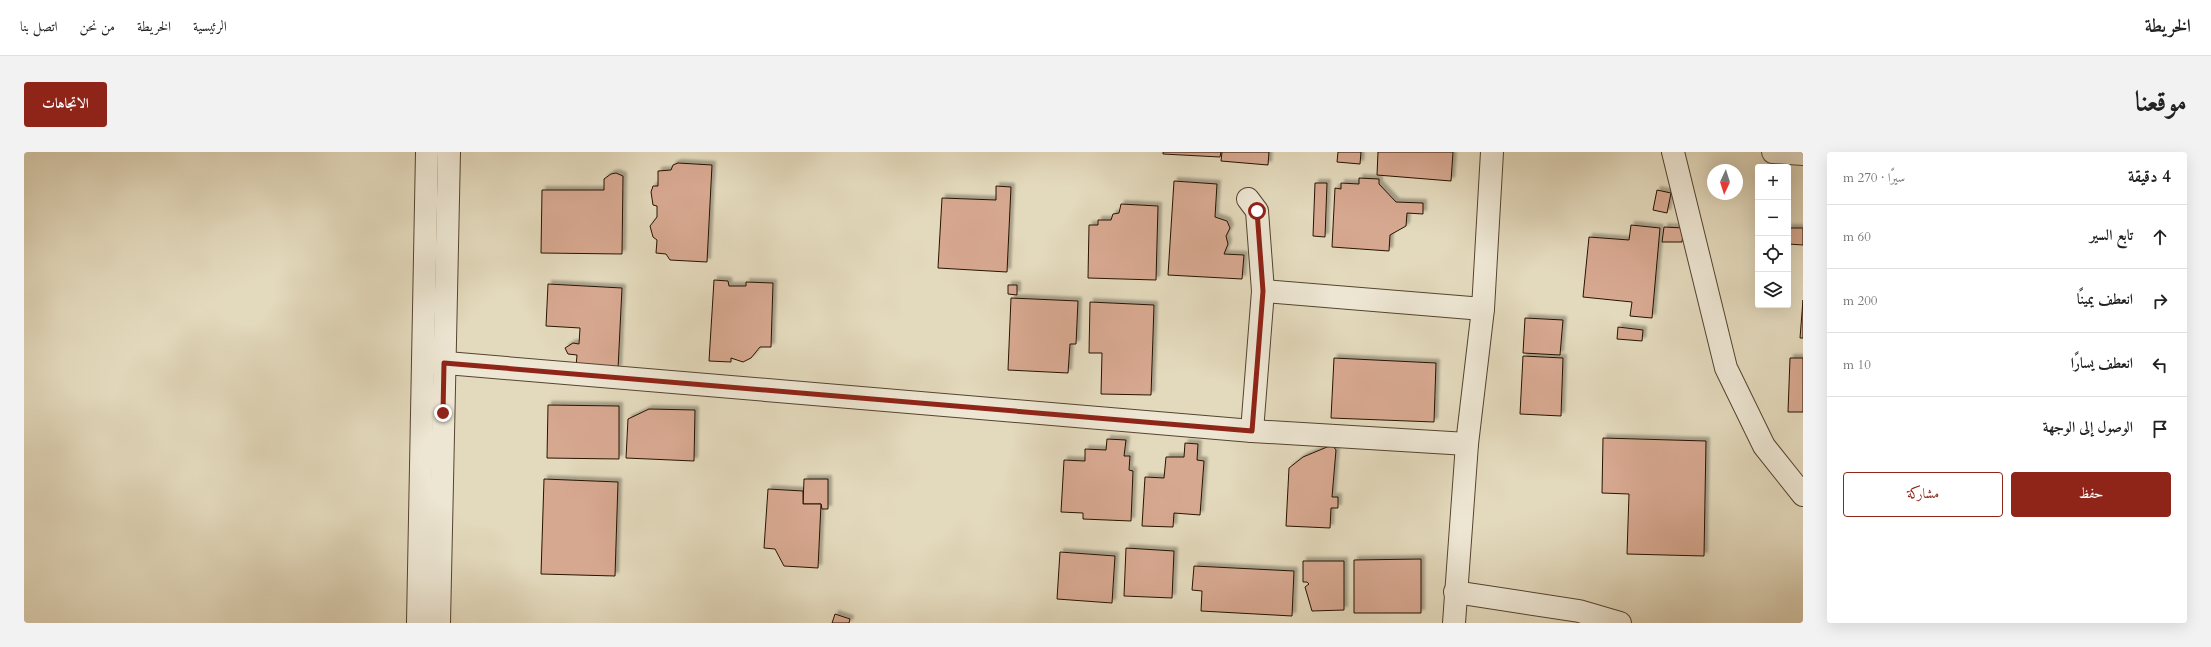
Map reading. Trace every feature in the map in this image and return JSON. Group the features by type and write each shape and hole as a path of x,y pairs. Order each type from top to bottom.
{"street":[{"path":"418,623 427,152"},
{"path":"439,623 449,152"},
{"path":"1454,623 1455,592 1467,444 1483,310 1492,152"},
{"path":"1673,152 1726,368 1764,446 1803,495"},
{"path":"1773,152 1803,154"},
{"path":"1248,199 1257,211 1263,291 1252,431"},
{"path":"1263,291 1483,310"},
{"path":"423,361 1252,431 1467,444"},
{"path":"1455,592 1579,611 1620,623"}],"building":[{"path":"1163,152 1221,152 1220,157 1163,154"},
{"path":"1222,152 1269,152 1268,165 1221,161"},
{"path":"1338,152 1361,152 1360,164 1337,162"},
{"path":"1378,152 1453,152 1451,181 1377,175"},
{"path":"678,163 712,165 707,262 670,260 666,254 656,253 657,240 653,237 650,226 657,217 657,206 653,205 651,192 653,186 658,186 658,171 671,170 673,165"},
{"path":"616,173 623,176 622,254 541,253 542,190 604,190 604,179 611,174"},
{"path":"1359,178 1379,179 1379,184 1396,202 1423,203 1423,214 1407,213 1406,226 1390,235 1389,251 1332,247 1335,188 1341,189 1341,183 1359,184"},
{"path":"1174,181 1217,184 1215,217 1227,221 1230,228 1226,236 1228,244 1224,254 1244,255 1242,279 1168,275"},
{"path":"1315,183 1327,183 1325,237 1313,236"},
{"path":"996,186 1011,187 1007,272 938,268 942,198 996,200"},
{"path":"1657,190 1671,193 1667,213 1653,210"},
{"path":"1121,204 1158,206 1156,280 1088,278 1089,225 1098,225 1098,220 1111,220 1113,214 1119,213"},
{"path":"1631,225 1660,228 1652,318 1630,316 1632,302 1583,297 1589,237 1629,240"},
{"path":"1664,227 1684,228 1682,242 1662,242"},
{"path":"1791,228 1803,228 1803,245 1791,244"},
{"path":"714,280 728,281 729,286 746,286 746,282 773,283 771,347 760,347 751,358 743,362 731,358 731,362 709,361"},
{"path":"548,284 622,288 618,369 576,367 577,355 568,354 565,348 573,343 579,344 580,328 546,326"},
{"path":"1008,285 1017,285 1017,295 1008,294"},
{"path":"1011,298 1078,301 1076,344 1070,344 1068,373 1008,370"},
{"path":"1803,300 1803,338 1800,338"},
{"path":"1090,302 1154,305 1151,395 1101,394 1102,353 1089,353"},
{"path":"1525,318 1563,320 1560,355 1523,353"},
{"path":"1618,327 1643,330 1642,341 1617,339"},
{"path":"1523,356 1563,358 1561,416 1520,414"},
{"path":"1334,358 1436,363 1434,422 1331,418"},
{"path":"1790,358 1803,358 1803,412 1788,412"},
{"path":"548,405 619,406 619,459 547,458"},
{"path":"649,409 695,410 694,461 626,458 628,419"},
{"path":"1603,438 1706,441 1704,556 1627,554 1629,494 1602,493"},
{"path":"1107,439 1126,440 1124,456 1130,456 1129,470 1133,471 1131,521 1083,519 1083,513 1061,512 1064,460 1085,461 1085,449 1106,450"},
{"path":"1185,443 1198,444 1197,460 1204,461 1200,515 1174,513 1173,527 1142,526 1145,477 1164,478 1166,457 1184,457"},
{"path":"1333,446 1336,450 1332,497 1338,497 1338,508 1331,508 1330,528 1286,526 1289,468 1303,457"},
{"path":"544,479 618,482 615,576 541,574"},
{"path":"804,479 828,479 828,509 822,509 821,504 803,504"},
{"path":"768,489 803,491 803,504 821,504 818,568 784,566 775,549 764,548"},
{"path":"1126,548 1174,551 1172,598 1124,596"},
{"path":"1060,552 1115,556 1112,603 1057,599"},
{"path":"1421,559 1421,613 1354,613 1354,560"},
{"path":"1303,561 1344,561 1344,610 1312,611 1305,587 1309,584 1307,582 1303,582"},
{"path":"1194,566 1294,571 1292,616 1201,611 1202,591 1192,590"},
{"path":"835,614 850,619 849,623 832,623"}],"route":[{"path":"443,413 444,363 1252,431 1263,291 1257,211"}]}
